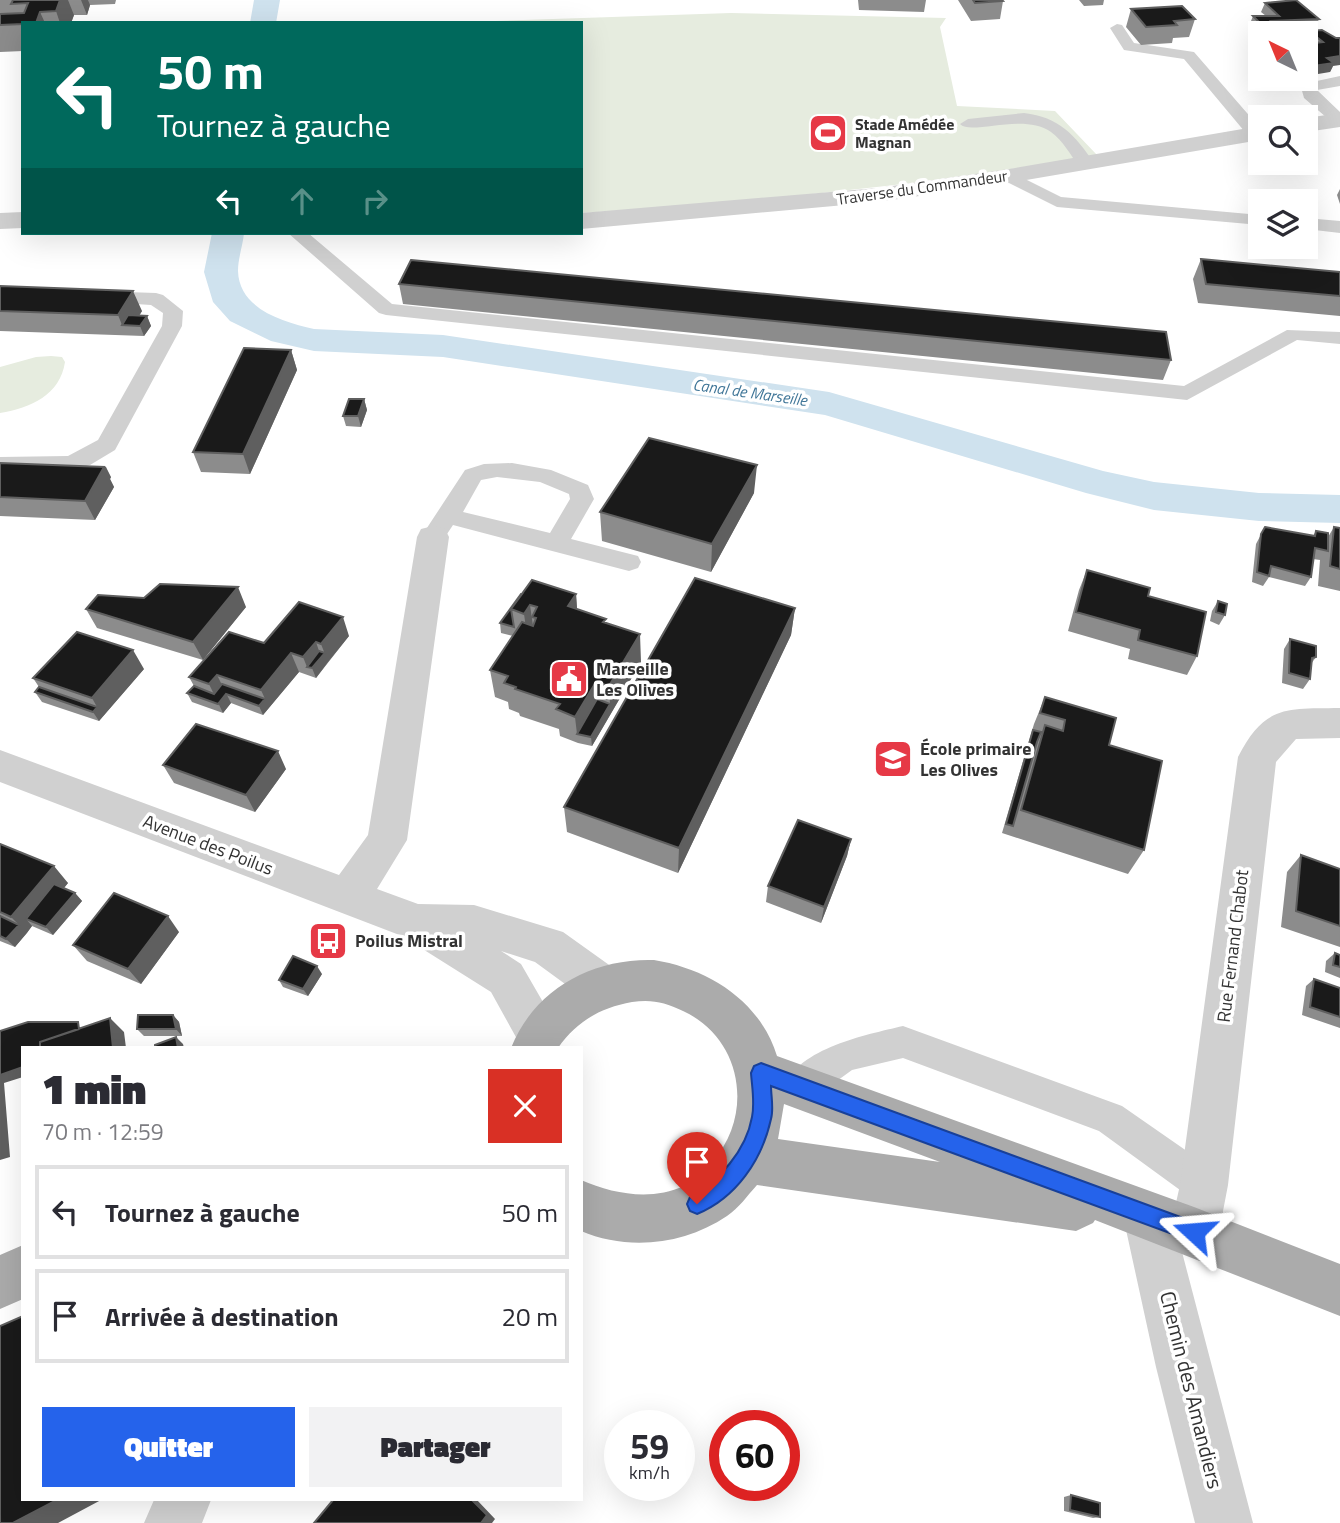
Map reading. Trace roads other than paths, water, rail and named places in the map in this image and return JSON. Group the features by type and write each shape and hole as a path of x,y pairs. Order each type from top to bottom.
{"main road":[{"path":"536,1042 567,1005 603,986 653,980 701,994 740,1026 780,1080 1171,1224 1340,1290"},
{"path":"583,1210 631,1220 677,1214 717,1193 746,1159 780,1080"},
{"path":"746,1159 1171,1224"},
{"path":"0,1283 21,1271"},
{"path":"0,1283 21,1278"}],"street":[{"path":"1318,123 1340,120"},
{"name":"Traverse du Commandeur","path":"583,221 878,195 1009,176 1248,135"},
{"path":"0,220 21,220"},
{"path":"346,898 387,840 441,526"},
{"name":"Rue Fernand Chabot","path":"1171,1224 1204,1185 1257,757 1286,724 1340,723"},
{"name":"Avenue des Poilus","path":"0,766 417,923 506,978 536,1042"},
{"name":"Avenue des Poilus","path":"417,923 474,924 548,946 603,986"},
{"name":"Chemin des Amandiers","path":"1171,1224 1183,1367 1224,1523"},
{"path":"173,1523 183,1501"}],"lane":[{"path":"1117,28 1129,47 1189,55 1248,122"},
{"path":"1340,81 1309,87 1310,95 1340,120"},
{"path":"968,124 1013,118 1040,121 1056,128 1085,163"},
{"path":"1009,176 1057,202 1248,219"},
{"path":"1318,225 1340,227"},
{"path":"299,235 386,309 1187,393 1294,334 1340,338"},
{"path":"0,464 68,466 92,457 107,446 172,326 173,311 156,299 81,296"},
{"path":"556,543 582,499 580,490 562,480 493,468 473,475 441,526 556,543 629,562"},
{"path":"780,1080 844,1056 903,1042 1110,1118 1204,1185"}],"waterway":[{"name":"Canal de Marseille","path":"263,21 267,0"},
{"name":"Canal de Marseille","path":"228,235 221,272 230,302 242,314 284,333 314,340 443,346 829,404 1100,484 1154,496 1259,507 1340,509"}],"place":[{"name":"Stade Amédée Magnan","path":"828,133"},
{"name":"Marseille Les Olives","path":"569,679"},
{"name":"École primaire Les Olives","path":"893,759"},
{"name":"Poilus Mistral","path":"328,941"}]}
